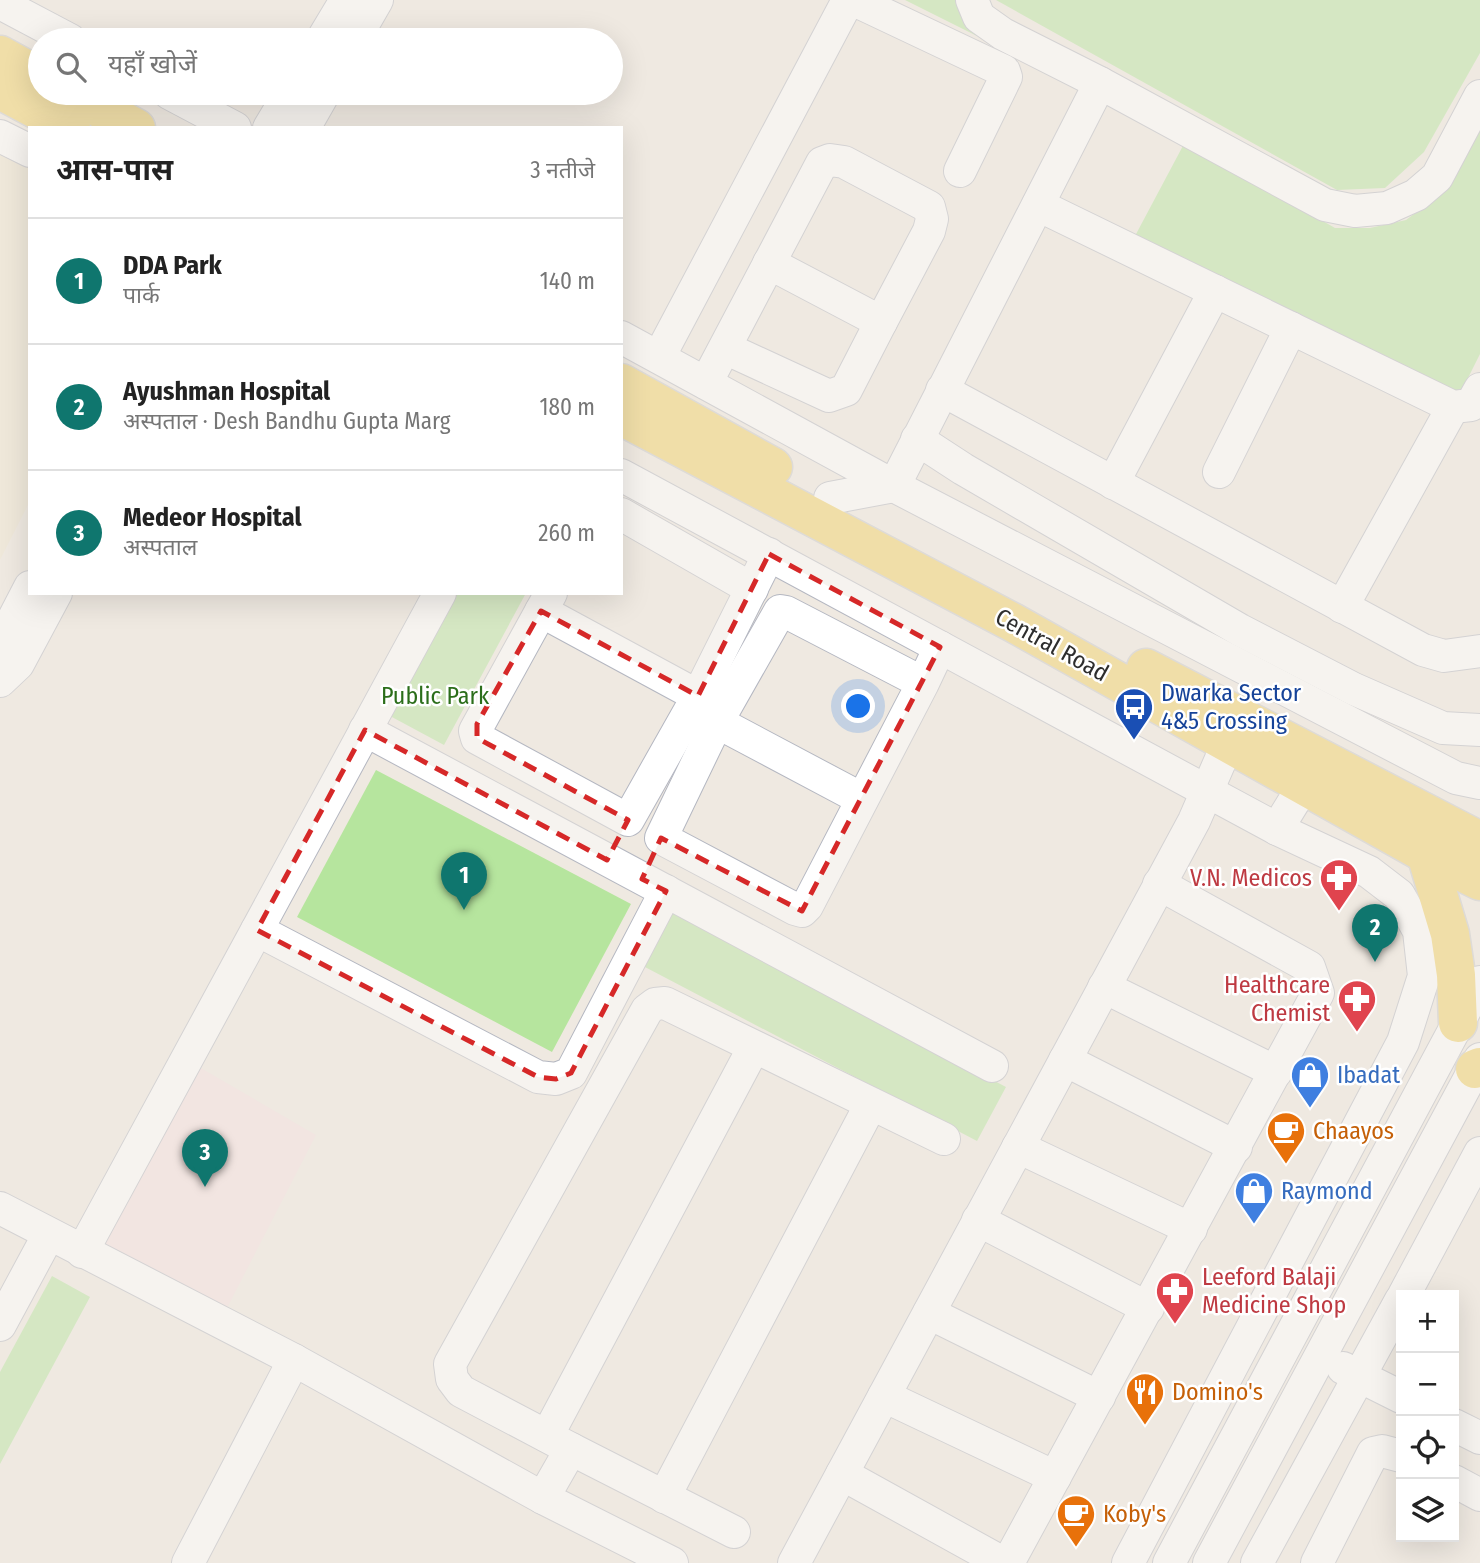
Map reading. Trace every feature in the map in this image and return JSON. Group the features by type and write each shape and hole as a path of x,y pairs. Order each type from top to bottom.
{"main road":[{"path":"0,55 28,70"},
{"path":"0,90 67,126"},
{"path":"93,105 132,126"},
{"name":"Central Road","path":"623,384 1038,612 1480,841"},
{"name":"Central Road","path":"623,417 1012,622 1426,854 1480,881"},
{"path":"1427,815 1480,811"},
{"path":"1426,854 1450,934 1456,975 1458,1023"}],"street":[{"path":"329,28 346,0"},
{"path":"361,28 377,0"},
{"path":"972,0 979,16 1016,40 1325,205 1355,211 1387,208 1416,195 1437,177 1480,96"},
{"path":"659,357 846,4 856,1 1004,71 1006,76 960,171"},
{"path":"0,3 47,28"},
{"path":"1000,68 1016,40"},
{"path":"894,486 1100,83"},
{"path":"192,105 231,126"},
{"path":"271,126 283,105"},
{"path":"305,126 317,105"},
{"path":"0,136 28,150"},
{"path":"706,383 822,163 830,160 844,162 929,207 932,219 929,231 846,390 829,396 725,348"},
{"path":"1038,205 1453,407 1471,405 1480,389"},
{"path":"769,263 881,322"},
{"path":"1113,483 1215,291"},
{"path":"1219,472 1291,328"},
{"path":"623,338 894,486 1457,778 1480,783"},
{"path":"938,398 1113,483 1423,650 1444,656 1480,651"},
{"path":"1342,607 1453,407"},
{"path":"918,439 963,469 1240,630 1354,689 1443,728 1480,730"},
{"path":"623,475 1277,829 1370,872 1399,895 1419,931 1424,976 1404,1042 1128,1563"},
{"path":"830,498 894,486"},
{"path":"623,515 752,589"},
{"path":"607,860 698,696 769,554"},
{"path":"0,645 28,591"},
{"path":"0,681 18,664 55,595"},
{"path":"82,1252 439,595"},
{"path":"628,820 477,738 477,724 546,602 698,696"},
{"path":"257,930 538,1077 556,1079 571,1073 654,885 661,838 717,722 780,611 923,683"},
{"path":"1226,658 1240,630"},
{"path":"661,838 802,911 807,906 940,647"},
{"path":"717,722 862,799"},
{"path":"365,730 992,1066"},
{"path":"803,1560 842,1474 1208,792 1228,743"},
{"path":"1277,829 1304,785"},
{"path":"842,1474 1006,1563 1236,1147 1318,993 1309,967 1159,884"},
{"path":"1168,1563 1480,982"},
{"path":"1104,987 1276,1072"},
{"path":"734,1532 461,1391 452,1379 450,1364 647,1010 654,1004 666,1003 944,1139"},
{"path":"543,1498 559,1442 754,1047"},
{"path":"1065,1060 1236,1147"},
{"path":"1209,1563 1478,1065"},
{"path":"556,1079 594,1106"},
{"path":"664,1497 871,1104"},
{"path":"1018,1147 1191,1229"},
{"path":"1407,1290 1480,1153"},
{"path":"0,1208 294,1360 543,1498 672,1563"},
{"path":"978,1220 1148,1308"},
{"path":"0,1325 49,1234"},
{"path":"1257,1563 1396,1310"},
{"path":"929,1313 1099,1397"},
{"path":"1320,1357 1396,1394"},
{"path":"188,1563 294,1360"},
{"path":"884,1396 1055,1477"},
{"path":"1459,1428 1480,1438"},
{"path":"1317,1563 1373,1453 1382,1451 1396,1455"},
{"path":"1459,1484 1480,1495"}],"highlighted area":[{"path":"769,554 940,647 802,911 661,838 642,879 666,891 571,1073 556,1079 538,1077 257,930 365,730 607,860 628,820 477,738 477,724 541,611 698,696"}],"shaded area":[{"path":"5,146 28,159 28,505 0,560 0,155"},
{"path":"187,1060 316,1135 225,1312 92,1239"}],"green space":[{"path":"905,0 968,0 977,36"},
{"path":"996,0 1480,0 1480,53 1424,152 1385,188 1337,190"},
{"path":"1480,127 1480,354 1456,402 1135,236 1185,142 1335,228 1370,228 1406,220 1430,202"},
{"name":"Public Park","path":"455,595 525,595 444,745 390,716"},
{"path":"376,770 631,904 552,1052 297,917"},
{"path":"672,911 1006,1087 977,1141 643,966"},
{"path":"52,1276 90,1297 0,1464 0,1372"}],"place":[{"name":"Dwarka Sector 4&5 Crossing","path":"1134,741"},
{"name":"DDA Park","path":"464,910"},
{"name":"V.N. Medicos","path":"1339,912"},
{"name":"Ayushman Hospital","path":"1375,962"},
{"name":"Healthcare Chemist","path":"1357,1033"},
{"name":"Ibadat","path":"1310,1109"},
{"name":"Chaayos","path":"1286,1165"},
{"name":"Medeor Hospital","path":"205,1187"},
{"name":"Raymond","path":"1254,1225"},
{"name":"Leeford Balaji Medicine Shop","path":"1175,1325"},
{"name":"Domino's","path":"1145,1426"},
{"name":"Koby's","path":"1076,1548"}]}
